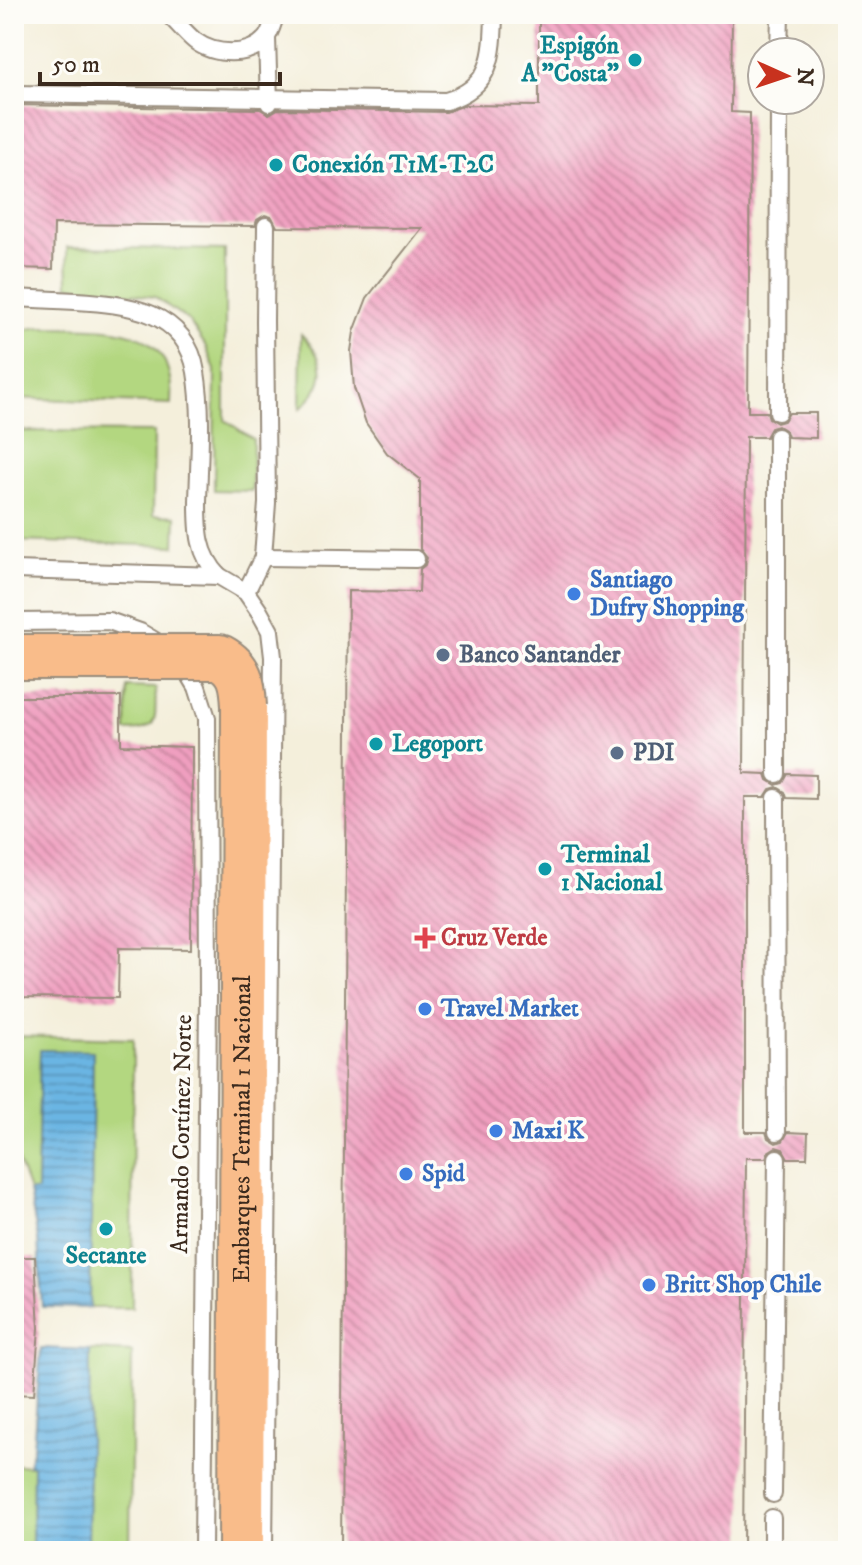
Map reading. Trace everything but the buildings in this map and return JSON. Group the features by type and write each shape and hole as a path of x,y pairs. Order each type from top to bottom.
{"highway":[{"name":"Embarques Terminal 1 Nacional","path":"14,657 220,657 238,670 244,690 226,712 241,1551"}],"lane":[{"path":"168,14 195,41 215,51 234,53 251,48 267,38"},
{"path":"269,101 267,38 276,14"},
{"path":"14,94 269,101 424,102 453,99 477,84 485,74 492,51 494,14"},
{"path":"779,36 780,14"},
{"path":"778,412 779,116"},
{"path":"246,592 263,557 267,503 266,226"},
{"path":"17,301 118,304 150,312 171,326 186,346 196,369 199,410 198,536 207,564 219,576 246,592 270,631 273,657 264,1551"},
{"path":"777,437 777,774"},
{"path":"263,557 416,559"},
{"path":"14,570 219,576"},
{"name":"Armando Cortínez Norte","path":"14,622 109,621 140,632 167,648 185,664 197,687 226,712 208,997 203,1551"},
{"path":"776,798 777,1132"},
{"path":"773,1494 777,1158"},
{"path":"772,1518 772,1551"}],"green space":[{"path":"67,247 225,250 225,420 253,439 252,491 214,490 215,370 205,345 189,321 155,297 68,286"},
{"path":"41,327 111,330 149,342 162,356 170,376 171,404 14,398 14,331"},
{"path":"301,334 316,353 322,372 316,390 300,409"},
{"path":"14,431 154,432 153,515 176,516 175,546 14,541"},
{"path":"127,687 156,688 154,721 146,728 126,731"},
{"path":"14,1036 133,1039 132,1308 90,1308 93,1052 40,1051 37,1191 29,1191 14,1150"},
{"path":"90,1350 132,1352 130,1551 88,1551"},
{"path":"16,1465 33,1466 32,1551 14,1551"}],"water":[{"path":"40,1050 93,1051 90,1308 42,1307 38,1239 29,1191 37,1191"},
{"path":"41,1348 90,1350 88,1551 32,1551 33,1466 28,1465 33,1448"}],"place":[{"name":"Espigón A \"Costa\"","path":"635,60"},
{"name":"Conexión T1M-T2C","path":"276,165"},
{"name":"Santiago Dufry Shopping","path":"574,594"},
{"name":"Banco Santander","path":"443,655"},
{"name":"Legoport","path":"376,744"},
{"name":"PDI","path":"617,753"},
{"name":"Terminal 1 Nacional","path":"545,869"},
{"name":"Cruz Verde","path":"425,938"},
{"name":"Travel Market","path":"425,1009"},
{"name":"Maxi K","path":"496,1131"},
{"name":"Spid","path":"406,1174"},
{"name":"Sectante","path":"106,1229"},
{"name":"Britt Shop Chile","path":"649,1285"}]}
